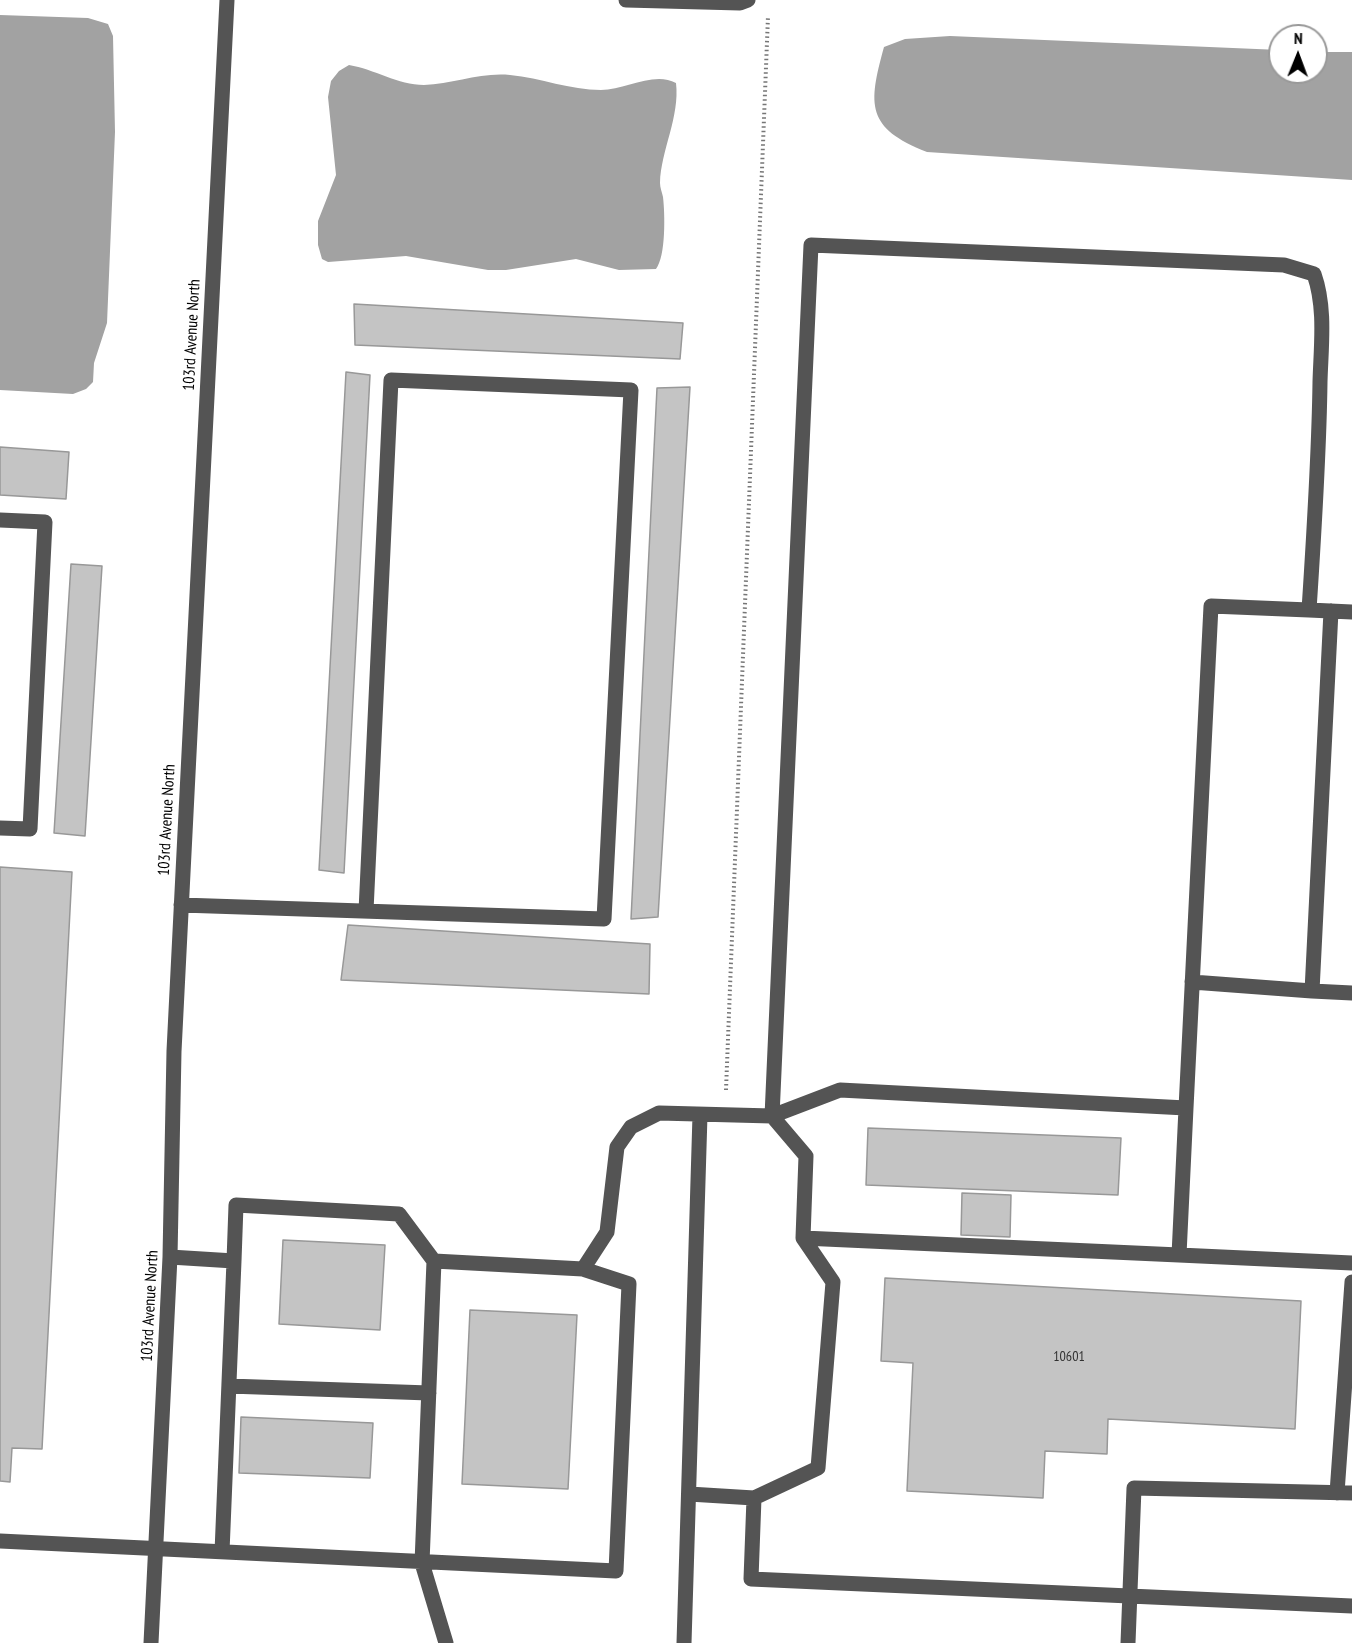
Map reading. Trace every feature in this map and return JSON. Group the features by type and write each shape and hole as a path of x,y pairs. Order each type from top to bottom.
{"street":[{"name":"103rd Avenue North","path":"151,1643 170,1257 174,1051 227,0"},
{"path":"626,0 740,3 748,0"},
{"path":"689,1494 754,1498 818,1468 833,1282 803,1239 806,1156 772,1116 811,245 1284,266 1314,274 1322,296 1321,367 1318,466 1309,610"},
{"path":"181,905 604,919 631,390 391,380 366,911"},
{"path":"0,520 45,522 30,829 0,828"},
{"path":"1179,1255 1211,606 1352,612"},
{"path":"1312,991 1331,611"},
{"path":"1192,982 1352,993"},
{"path":"583,1269 607,1232 617,1147 631,1127 659,1113 772,1116 840,1090 1186,1108"},
{"path":"684,1643 700,1114"},
{"path":"222,1552 236,1205 399,1214 434,1262 422,1563 446,1643"},
{"path":"803,1239 1352,1263"},
{"path":"170,1257 234,1261"},
{"path":"0,1541 616,1571 629,1284 583,1269 434,1262"},
{"path":"1128,1643 1134,1488 1345,1493 1352,1282"},
{"path":"229,1386 429,1393"},
{"path":"754,1498 751,1579 1352,1606"}],"path":[{"path":"725,1115 768,12"}],"shaded area":[{"path":"0,15 88,18 108,24 113,36 115,132 107,323 94,363 93,382 86,389 73,394 0,390"},
{"path":"950,36 1268,49 1268,84 1328,84 1328,52 1352,52 1352,180 927,152 892,134 882,124 874,99 875,84 884,47 905,39"},
{"path":"349,65 405,82 424,85 499,75 601,90 658,79 676,83 677,96 673,121 661,171 664,234 662,255 656,269 619,270 576,259 506,270 488,270 406,256 328,262 322,259 318,245 318,221 336,175 328,97 331,81 339,71"}],"building":[{"path":"354,304 683,323 680,359 355,345"},
{"path":"346,372 370,375 344,873 319,870"},
{"path":"690,387 658,917 631,919 657,388"},
{"path":"0,447 69,452 66,499 0,495"},
{"path":"71,564 102,566 85,836 54,833"},
{"path":"0,867 72,872 42,1449 12,1448 10,1482 0,1481"},
{"path":"348,925 650,944 649,994 341,980"},
{"path":"868,1128 1121,1138 1118,1195 866,1185"},
{"path":"962,1193 1011,1195 1010,1237 961,1235"},
{"path":"283,1240 385,1245 380,1330 279,1324"},
{"path":"885,1278 1301,1301 1295,1429 1108,1419 1107,1454 1045,1451 1043,1498 907,1491 913,1363 881,1361"},
{"path":"470,1310 577,1315 568,1489 462,1484"},
{"path":"241,1417 373,1423 370,1478 239,1473"}]}
